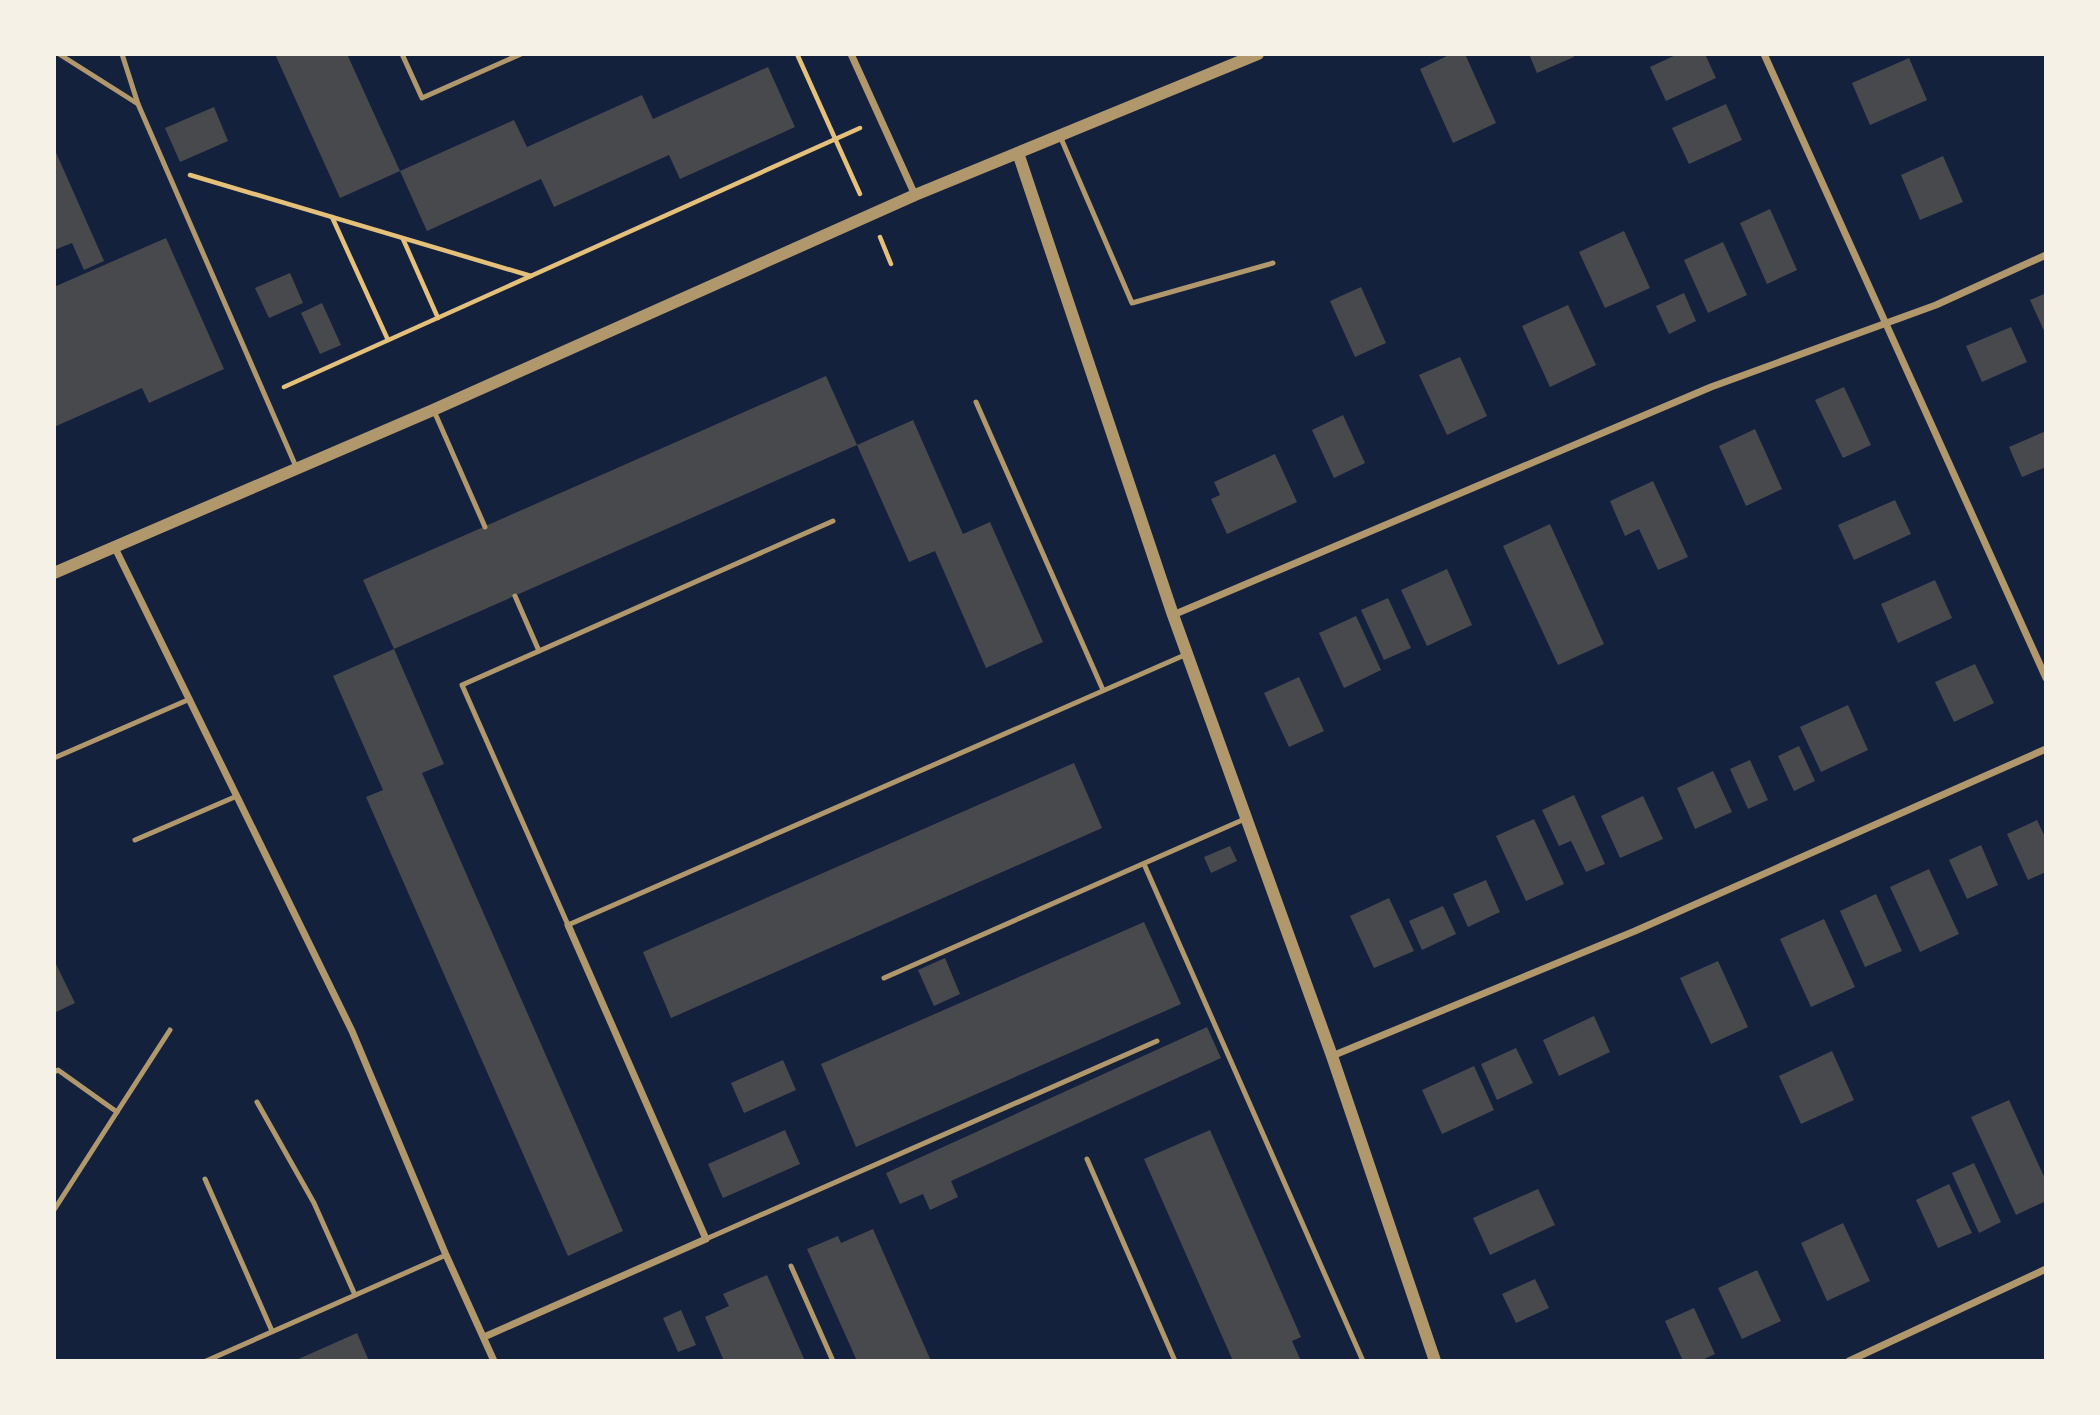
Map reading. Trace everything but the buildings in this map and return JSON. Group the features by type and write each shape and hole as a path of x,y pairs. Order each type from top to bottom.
{"street":[{"path":"851,54 915,195"},
{"path":"54,573 433,410 915,195 1258,54"},
{"path":"1764,54 1800,129 1883,323 2046,678"},
{"path":"1018,153 1173,615 1332,1056 1435,1361"},
{"path":"1173,615 1711,387 1936,305 2046,255"},
{"path":"116,548 352,1031 446,1255 494,1361"},
{"path":"1332,1056 1635,930 2046,749"},
{"path":"484,1337 706,1239 568,925"},
{"path":"1849,1361 2046,1269"}],"lane":[{"path":"58,54 138,104"},
{"path":"122,54 138,104 297,469"},
{"path":"402,54 422,99 520,54"},
{"path":"1060,136 1132,303 1273,263"},
{"path":"976,402 1103,690"},
{"path":"433,410 485,527"},
{"path":"833,521 462,685 568,925 1187,654"},
{"path":"514,596 539,651"},
{"path":"54,758 190,699"},
{"path":"135,840 237,796"},
{"path":"884,978 1247,818"},
{"path":"1144,863 1363,1361"},
{"path":"54,1210 170,1030"},
{"path":"706,1239 1157,1041"},
{"path":"54,1072 58,1070 117,1112"},
{"path":"257,1102 314,1203 355,1295"},
{"path":"1087,1159 1175,1361"},
{"path":"205,1179 272,1331"},
{"path":"206,1361 222,1357 272,1331 446,1255"},
{"path":"791,1266 833,1361"}],"path":[{"path":"797,54 891,264"},
{"path":"265,396 880,119"},
{"path":"166,168 531,276"},
{"path":"332,217 388,340"},
{"path":"402,238 438,318"}]}
